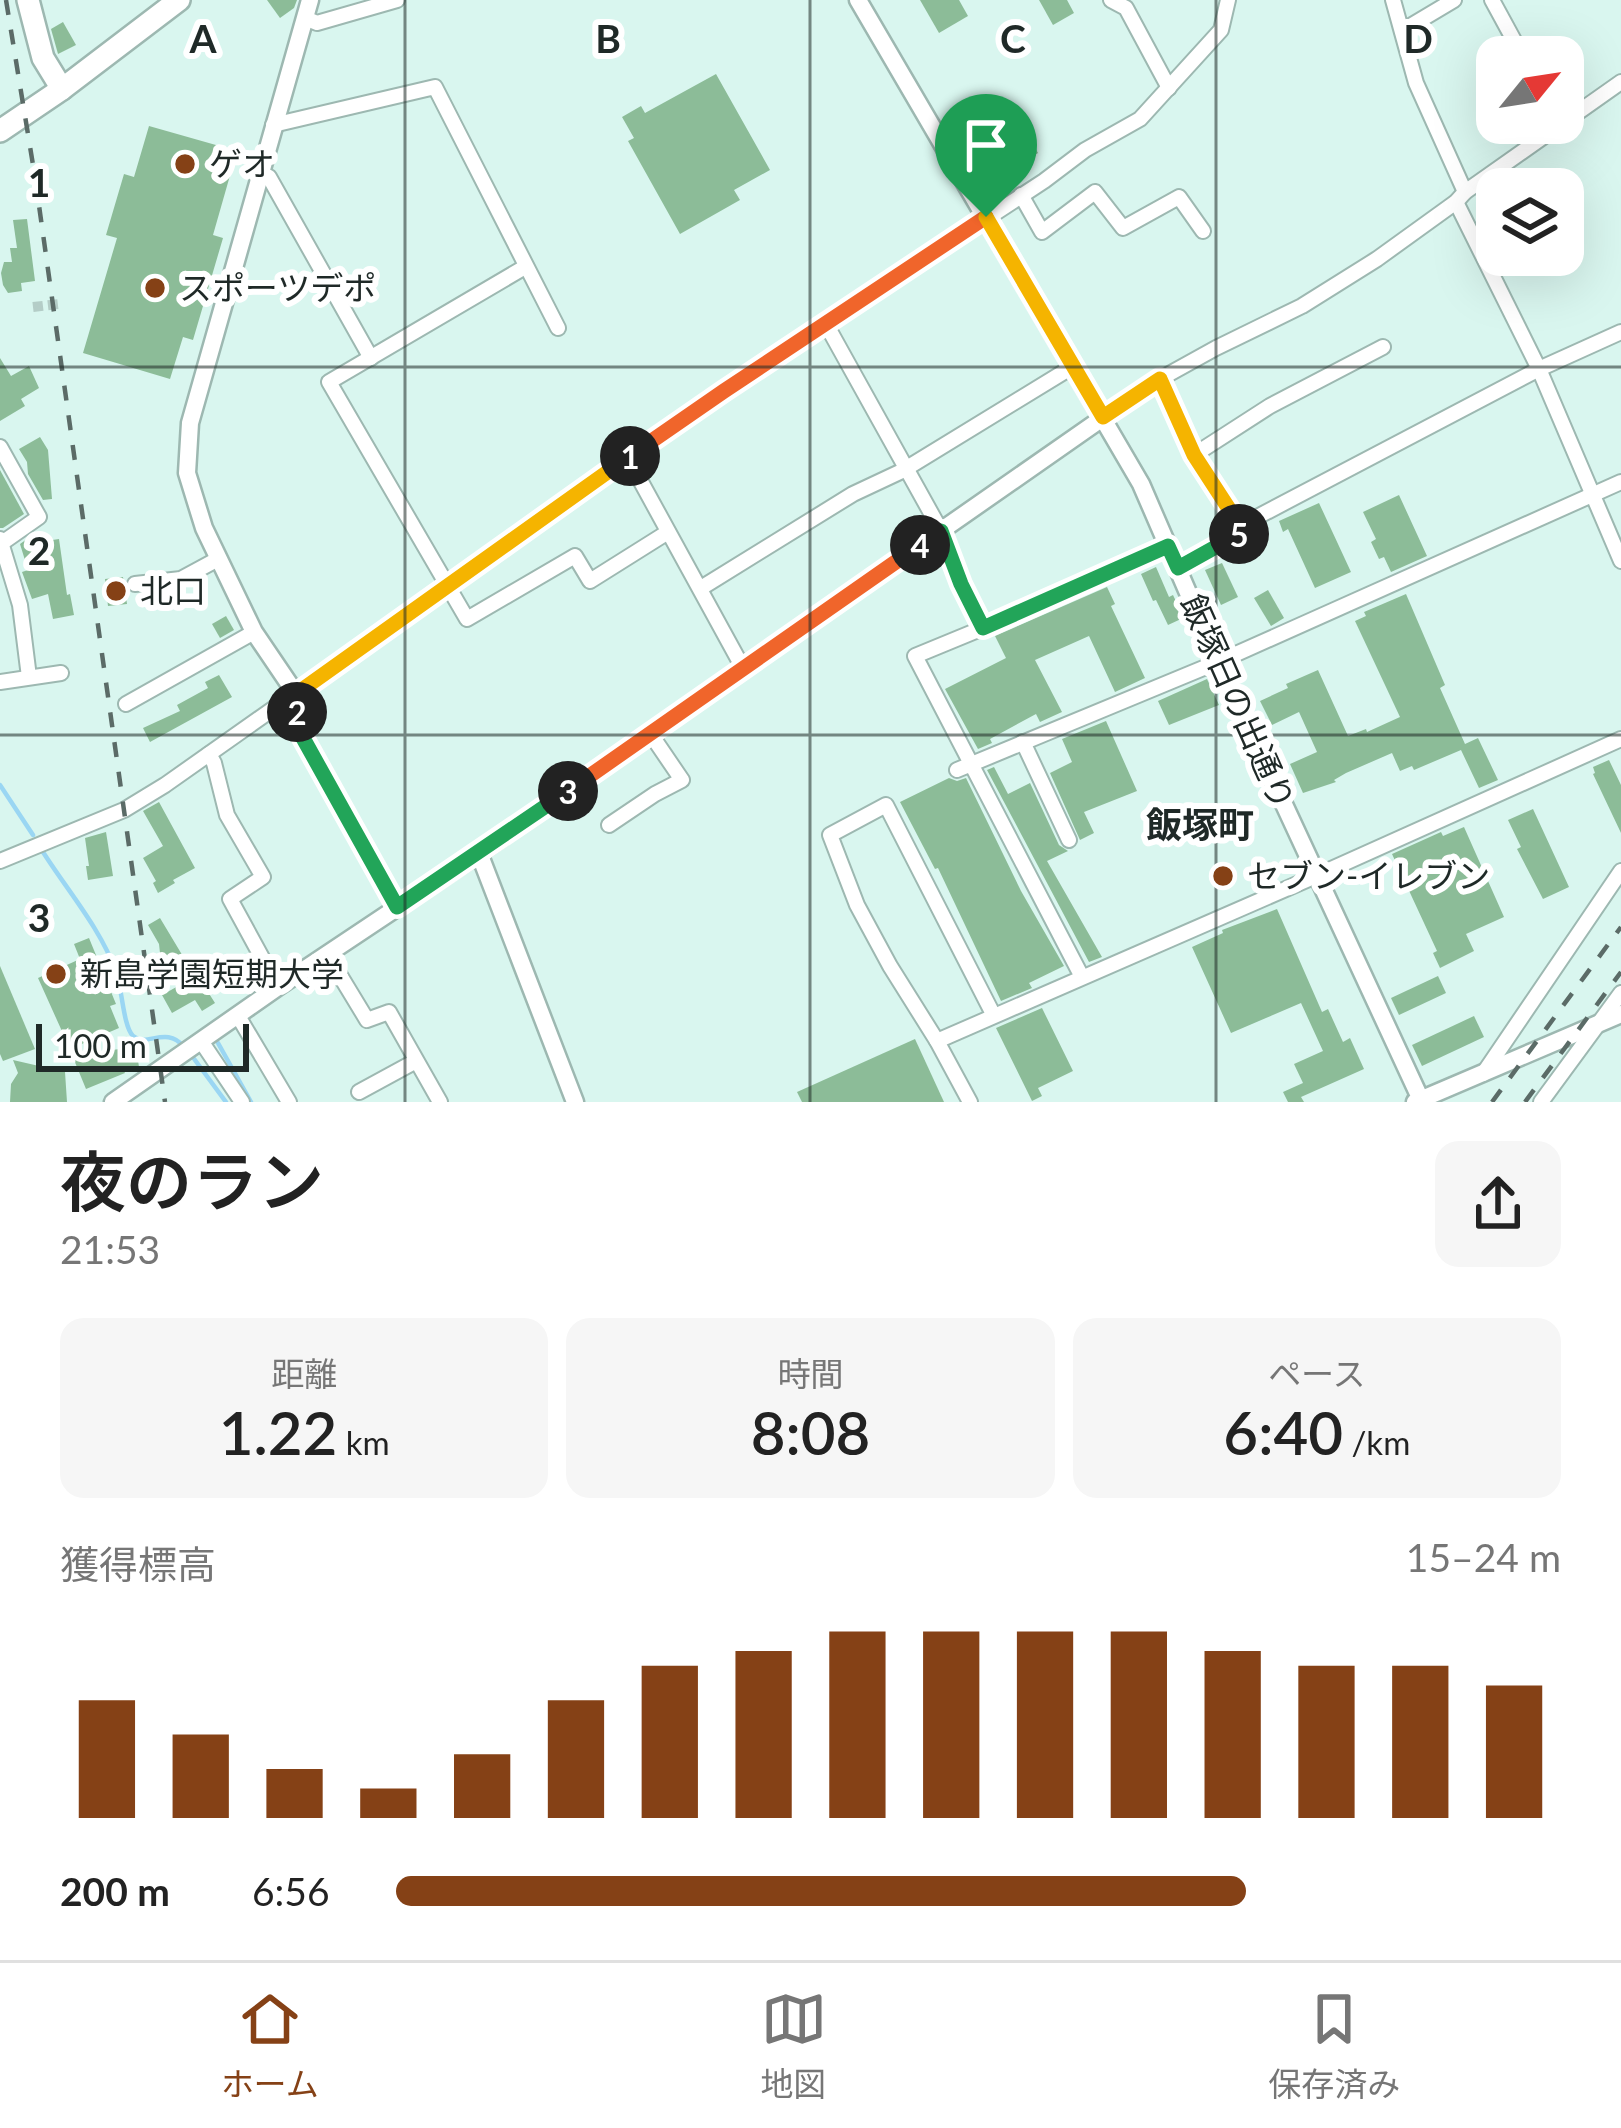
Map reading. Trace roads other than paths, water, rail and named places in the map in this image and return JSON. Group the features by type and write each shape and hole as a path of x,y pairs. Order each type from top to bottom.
{"main road":[{"path":"28,0 43,58 62,88"},
{"path":"0,131 179,0"}],"street":[{"path":"308,9 317,23 398,0"},
{"path":"1111,0 1126,8 1169,88"},
{"path":"0,861 124,810 724,391 1085,150 1140,119 1221,30 1228,0"},
{"path":"1393,0 1416,83 1461,197 1621,561"},
{"path":"1402,31 1454,0"},
{"path":"1492,0 1512,36"},
{"name":"飯塚日の出通り","path":"862,2 1141,484 1419,1101"},
{"path":"308,9 190,423 187,473 193,501 254,632 296,694 298,729 397,907"},
{"path":"1584,108 1621,82"},
{"path":"273,124 435,87 558,328"},
{"path":"113,1102 479,854 1103,417 1160,379 1302,306 1376,259 1534,144"},
{"path":"260,173 269,177 371,358"},
{"path":"1021,195 1042,232 1095,192 1123,228 1179,196 1203,231"},
{"path":"525,267 329,382 466,619 575,556 590,581 668,532"},
{"path":"826,324 941,531 983,628"},
{"path":"1240,526 1539,369 1621,332"},
{"path":"1194,455 1270,406 1383,347"},
{"path":"701,588 1072,367"},
{"path":"1160,379 1194,455 1244,532 1178,568"},
{"path":"0,447 39,517 1,541 20,605 29,677"},
{"path":"628,458 743,668"},
{"path":"963,767 1218,662 1621,482"},
{"path":"1082,977 963,767 915,656 1168,546"},
{"path":"135,584 182,579 218,559"},
{"path":"126,704 254,632"},
{"path":"0,682 61,673"},
{"path":"609,825 682,780 650,733"},
{"path":"937,1041 1621,739"},
{"path":"1023,742 1069,840"},
{"path":"208,754 227,814 262,877 230,899 278,987"},
{"path":"970,1102 857,905 830,835 886,806 993,1014"},
{"path":"479,854 575,1102"},
{"path":"1483,1073 1621,872"},
{"path":"327,954 367,1020 389,1012 440,1102"},
{"path":"1541,1102 1621,993"},
{"path":"1419,1101 1621,1014"},
{"path":"238,1016 289,1102"},
{"path":"192,1047 242,1102"},
{"path":"359,1092 416,1061"}],"waterway":[{"path":"0,785 33,835"},
{"path":"43,852 110,956 133,1036 170,1038 184,1047"},
{"path":"218,1043 251,1102"},
{"path":"192,1056 226,1102"}],"tunnel":[{"path":"33,307 59,304"}],"railway":[{"path":"6,0 165,1102"},
{"path":"1492,1102 1621,927"},
{"path":"1525,1102 1621,972"}],"place":[{"name":"ゲオ","path":"185,164"},
{"name":"スポーツデポ","path":"155,288"},
{"name":"北口","path":"116,591"},
{"name":"セブン-イレブン","path":"1223,876"},
{"name":"新島学園短期大学","path":"56,974"}],"district":[{"name":"飯塚町","path":"1200,825"}]}
